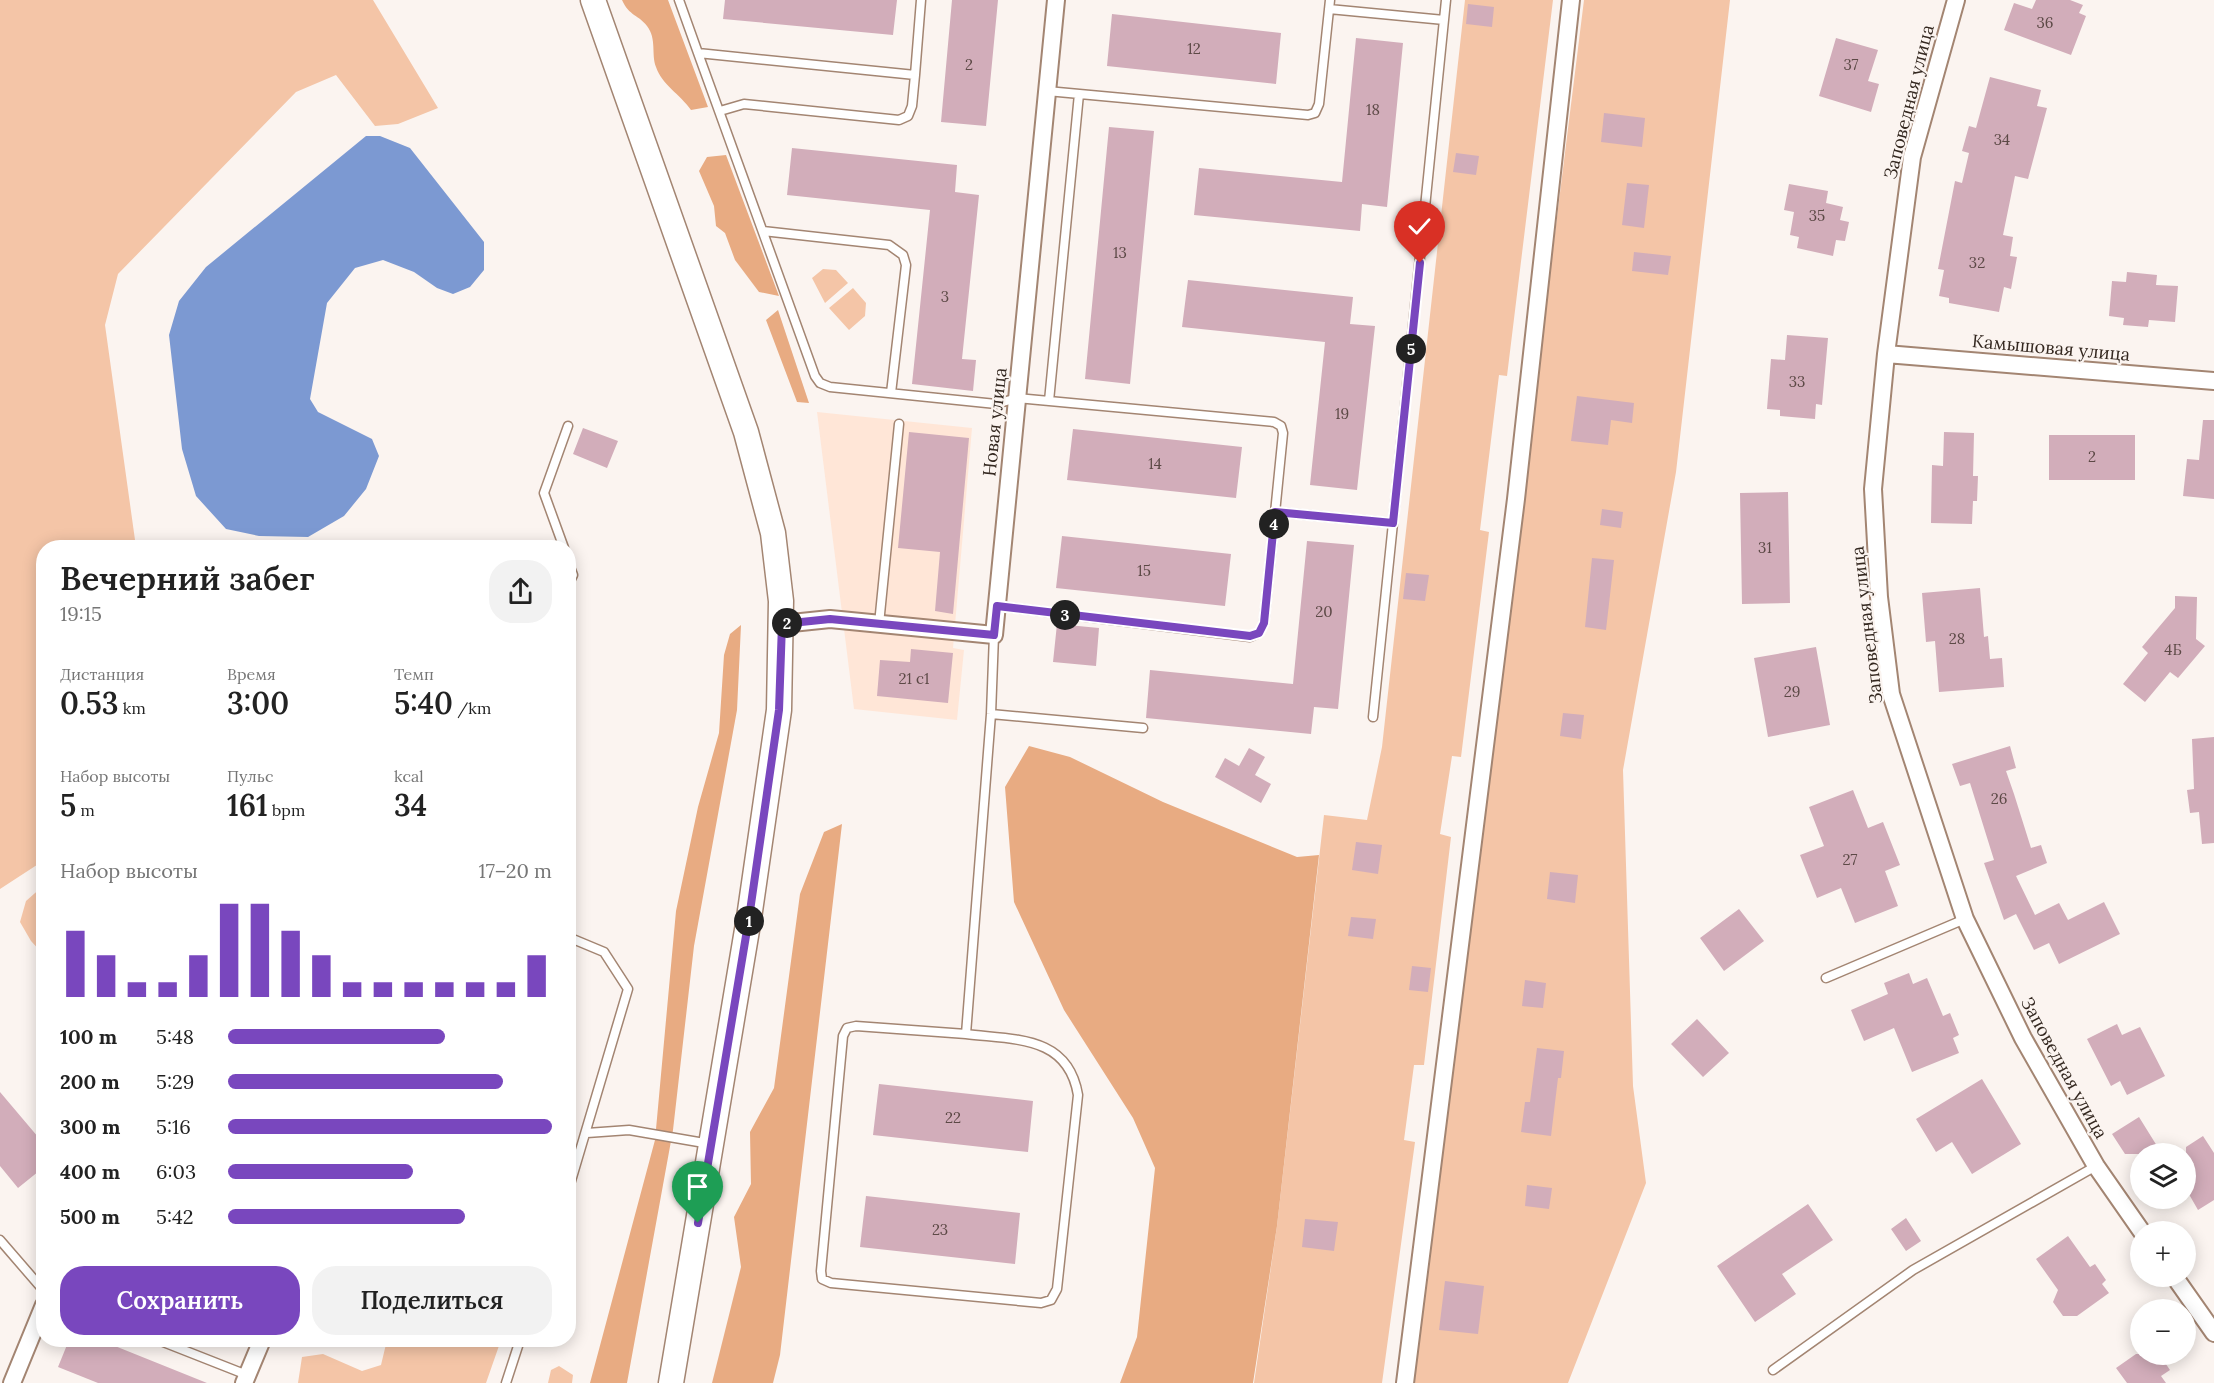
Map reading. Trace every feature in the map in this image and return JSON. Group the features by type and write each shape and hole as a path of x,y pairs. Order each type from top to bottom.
{"main road":[{"path":"593,0 746,432 773,533 782,624 779,710 749,918 670,1383"}],"street":[{"name":"Новая улица","path":"994,635 1056,0"},
{"path":"1405,1383 1516,499 1571,0"},
{"name":"Заповедная улица","path":"1956,0 1912,157 1886,354 1873,489 1880,597 1891,694 1965,919 2022,1038 2096,1166 2134,1221"},
{"name":"Камышовая улица","path":"1886,354 2214,381"},
{"path":"782,624 830,619 994,635"},
{"path":"2182,1287 2214,1333"},
{"path":"12,1383 36,1324"},
{"path":"246,1379 259,1347"}],"lane":[{"path":"679,0 815,376 820,383 830,387 996,404 1017,398 1274,423 1281,426 1283,433 1264,623 1259,633 1250,636 997,606"},
{"path":"720,111 744,104 899,120 908,116 912,106 921,0"},
{"path":"1373,717 1446,0"},
{"path":"1047,91 1308,115 1316,113 1320,104 1329,4 1444,20"},
{"path":"698,53 915,75"},
{"path":"1049,401 1079,94"},
{"path":"763,231 889,244 903,255 906,265 891,393"},
{"path":"879,624 899,424"},
{"path":"561,540 544,493 568,426"},
{"path":"1275,512 1393,523"},
{"path":"966,1034 991,714 994,635"},
{"path":"991,714 1143,728"},
{"path":"1826,978 1965,919"},
{"path":"576,940 604,952 628,988 576,1166"},
{"path":"856,1026 966,1034 1036,1042 1066,1063 1076,1080 1078,1095 1057,1289 1051,1300 1029,1302 831,1283 822,1279 843,1036 847,1028 856,1026"},
{"path":"587,1132 629,1130 711,1144"},
{"path":"1773,1370 1914,1270 2096,1166"},
{"path":"0,1240 36,1282"},
{"path":"174,1347 246,1379"},
{"path":"506,1383 518,1347"}],"shaded area":[{"path":"0,0 373,0 438,108 398,124 375,126 336,75 296,92 118,274 105,325 135,540 36,540 36,866 0,889"},
{"path":"622,0 668,0 708,107 691,110 662,79 655,62 650,31"},
{"path":"1465,0 1553,0 1507,376 1499,375 1480,530 1489,532 1461,757 1452,756 1440,834 1451,837 1424,1065 1414,1065 1404,1140 1415,1142 1382,1383 1254,1383 1277,1226 1324,815 1367,820 1382,747"},
{"path":"1584,0 1730,0 1676,472 1623,770 1633,1086 1646,1183 1568,1383 1412,1383"},
{"path":"726,155 779,296 759,292 735,260 725,233 716,226 714,206 699,171 707,157"},
{"path":"823,269 836,270 848,283 825,303 812,278"},
{"path":"853,288 866,303 865,316 849,330 829,308"},
{"path":"778,310 809,403 797,402 766,320"},
{"path":"817,412 972,428 953,648 964,650 957,720 854,709"},
{"path":"741,625 737,710 694,946 673,1130 627,1383 590,1383 655,1140 676,911 698,807 719,733 724,655 730,634"},
{"path":"1029,746 1070,757 1163,802 1297,857 1319,855 1277,1226 1253,1383 1120,1383 1137,1337 1155,1168 1133,1118 1064,1010 1014,902 1005,787"},
{"path":"842,824 780,1355 773,1383 712,1383 741,1267 734,1217 751,1184 750,1132 774,1088 800,894 824,832"},
{"path":"36,892 36,946 20,922 26,901"},
{"path":"385,1347 499,1347 486,1383 298,1383 302,1357 323,1354 362,1371 381,1365"},
{"path":"559,1366 573,1375 572,1383 548,1383 551,1370"}],"water":[{"path":"366,136 380,136 410,148 484,242 484,270 470,287 453,294 437,288 414,272 383,260 355,268 327,303 310,399 318,412 372,439 379,456 366,489 344,516 308,537 259,536 226,529 196,496 182,449 169,335 179,301 206,267"}],"building":[{"path":"725,0 897,0 893,35 723,19"},
{"path":"952,0 998,0 986,126 941,122"},
{"path":"2036,0 2070,0 2083,5 2079,13 2086,16 2071,55 2004,30 2014,3 2032,9"},
{"path":"1468,4 1494,7 1492,27 1466,24"},
{"path":"1112,14 1281,33 1276,84 1107,66"},
{"path":"1356,38 1403,43 1387,207 1362,204 1360,231 1194,215 1199,168 1342,182"},
{"path":"1836,38 1878,50 1868,81 1879,84 1871,112 1819,96"},
{"path":"1990,77 2041,90 2037,106 2047,108 2028,179 2015,176 2003,235 2013,237 2010,256 2017,257 2011,289 2004,287 1999,312 1949,303 1949,298 1939,296 1944,270 1938,269 1955,181 1962,183 1969,153 1962,151 1969,126 1976,128"},
{"path":"1604,113 1645,118 1642,147 1601,142"},
{"path":"1109,127 1154,131 1130,384 1085,379"},
{"path":"792,148 957,165 955,192 979,195 962,359 976,360 973,391 912,384 930,210 787,195"},
{"path":"1456,153 1479,156 1476,175 1453,172"},
{"path":"1627,183 1649,185 1644,228 1622,225"},
{"path":"1789,184 1828,191 1826,203 1843,207 1840,220 1849,222 1845,241 1836,240 1833,256 1797,248 1799,237 1790,235 1794,212 1784,210"},
{"path":"1634,252 1671,256 1668,275 1632,271"},
{"path":"2127,272 2157,275 2156,285 2178,286 2175,322 2149,320 2148,327 2123,325 2124,318 2109,316 2112,281 2126,282"},
{"path":"1188,280 1353,297 1350,324 1375,326 1357,490 1310,485 1325,342 1182,327"},
{"path":"1787,335 1828,338 1822,405 1816,404 1815,419 1780,416 1780,410 1767,409 1771,359 1785,360"},
{"path":"1577,396 1634,403 1632,423 1611,420 1608,445 1571,441"},
{"path":"2203,420 2214,420 2214,499 2183,496 2187,459 2199,460"},
{"path":"583,428 618,441 607,468 573,454"},
{"path":"1073,429 1242,447 1236,498 1067,480"},
{"path":"909,432 969,438 953,614 935,611 940,552 898,548"},
{"path":"1944,432 1974,433 1973,476 1978,476 1977,501 1973,501 1972,524 1931,523 1932,465 1943,466"},
{"path":"2049,435 2135,435 2135,480 2049,480"},
{"path":"1788,492 1790,603 1742,604 1740,493"},
{"path":"1602,509 1623,512 1621,528 1600,525"},
{"path":"1062,536 1231,554 1225,606 1056,588"},
{"path":"1307,541 1354,545 1338,709 1314,707 1311,734 1146,718 1150,670 1293,684"},
{"path":"1592,558 1614,560 1606,630 1585,627"},
{"path":"1406,573 1429,575 1425,601 1403,599"},
{"path":"1980,588 1984,637 1988,636 1990,659 2002,658 2004,687 1939,692 1935,641 1926,642 1922,593"},
{"path":"2175,596 2197,597 2196,639 2205,646 2178,678 2170,672 2145,702 2123,684 2148,653 2142,647 2175,608"},
{"path":"1057,624 1099,628 1096,666 1053,662"},
{"path":"1816,647 1830,725 1768,737 1754,658"},
{"path":"911,649 953,653 948,703 877,696 880,660 910,662"},
{"path":"1563,713 1584,715 1581,739 1560,736"},
{"path":"2214,737 2214,843 2202,844 2199,812 2190,813 2187,790 2194,789 2192,739"},
{"path":"2010,746 2016,768 2006,771 2031,848 2041,845 2047,863 2016,876 2035,915 2059,903 2068,920 2104,902 2120,934 2059,964 2049,943 2034,950 2016,914 2004,920 1984,863 1994,860 1970,783 1960,786 1952,764"},
{"path":"1249,748 1265,757 1255,775 1271,784 1261,803 1215,777 1225,758 1239,766"},
{"path":"1853,790 1868,828 1883,822 1900,865 1885,871 1898,906 1855,923 1841,888 1817,898 1800,855 1824,846 1809,807"},
{"path":"1356,842 1382,845 1378,874 1352,870"},
{"path":"1550,872 1578,875 1575,903 1547,899"},
{"path":"1739,909 1764,941 1724,971 1700,938"},
{"path":"1351,917 1376,919 1373,939 1348,936"},
{"path":"1412,966 1431,968 1428,992 1409,990"},
{"path":"1909,973 1913,984 1927,978 1943,1016 1950,1013 1959,1035 1953,1038 1959,1053 1912,1072 1894,1028 1864,1041 1851,1010 1888,994 1884,983"},
{"path":"1525,980 1546,983 1543,1008 1522,1006"},
{"path":"1697,1019 1729,1053 1703,1077 1671,1044"},
{"path":"2117,1024 2122,1035 2140,1027 2165,1076 2127,1095 2120,1081 2111,1086 2087,1039"},
{"path":"1537,1048 1564,1051 1561,1078 1558,1078 1551,1136 1521,1132 1525,1102 1530,1102"},
{"path":"1982,1079 2021,1144 1972,1174 1952,1142 1936,1152 1916,1119"},
{"path":"879,1084 1033,1101 1028,1152 873,1135"},
{"path":"0,1092 36,1135 36,1173 18,1188 0,1166"},
{"path":"2139,1117 2155,1143 2130,1143 2130,1154 2125,1154 2112,1134"},
{"path":"2203,1136 2214,1153 2214,1200 2198,1210 2196,1206 2196,1143 2192,1143"},
{"path":"1527,1185 1552,1188 1549,1209 1525,1206"},
{"path":"866,1196 1020,1213 1015,1264 860,1247"},
{"path":"1808,1204 1833,1240 1782,1274 1796,1294 1755,1322 1717,1266"},
{"path":"1906,1218 1921,1241 1906,1251 1891,1229"},
{"path":"1305,1219 1338,1222 1334,1251 1302,1247"},
{"path":"2068,1236 2090,1267 2095,1264 2106,1280 2102,1284 2109,1293 2077,1316 2063,1316 2053,1302 2058,1290 2036,1259"},
{"path":"1445,1281 1484,1286 1478,1334 1439,1330"},
{"path":"66,1347 117,1347 207,1383 98,1383 58,1367"},
{"path":"2130,1358 2130,1365 2167,1365 2170,1370 2161,1376 2166,1383 2127,1383 2116,1368"}],"route":[{"path":"698,1223 749,918 779,710 782,624 830,619 994,635 997,606 1250,636 1259,633 1264,623 1275,512 1393,523 1420,263"}]}
